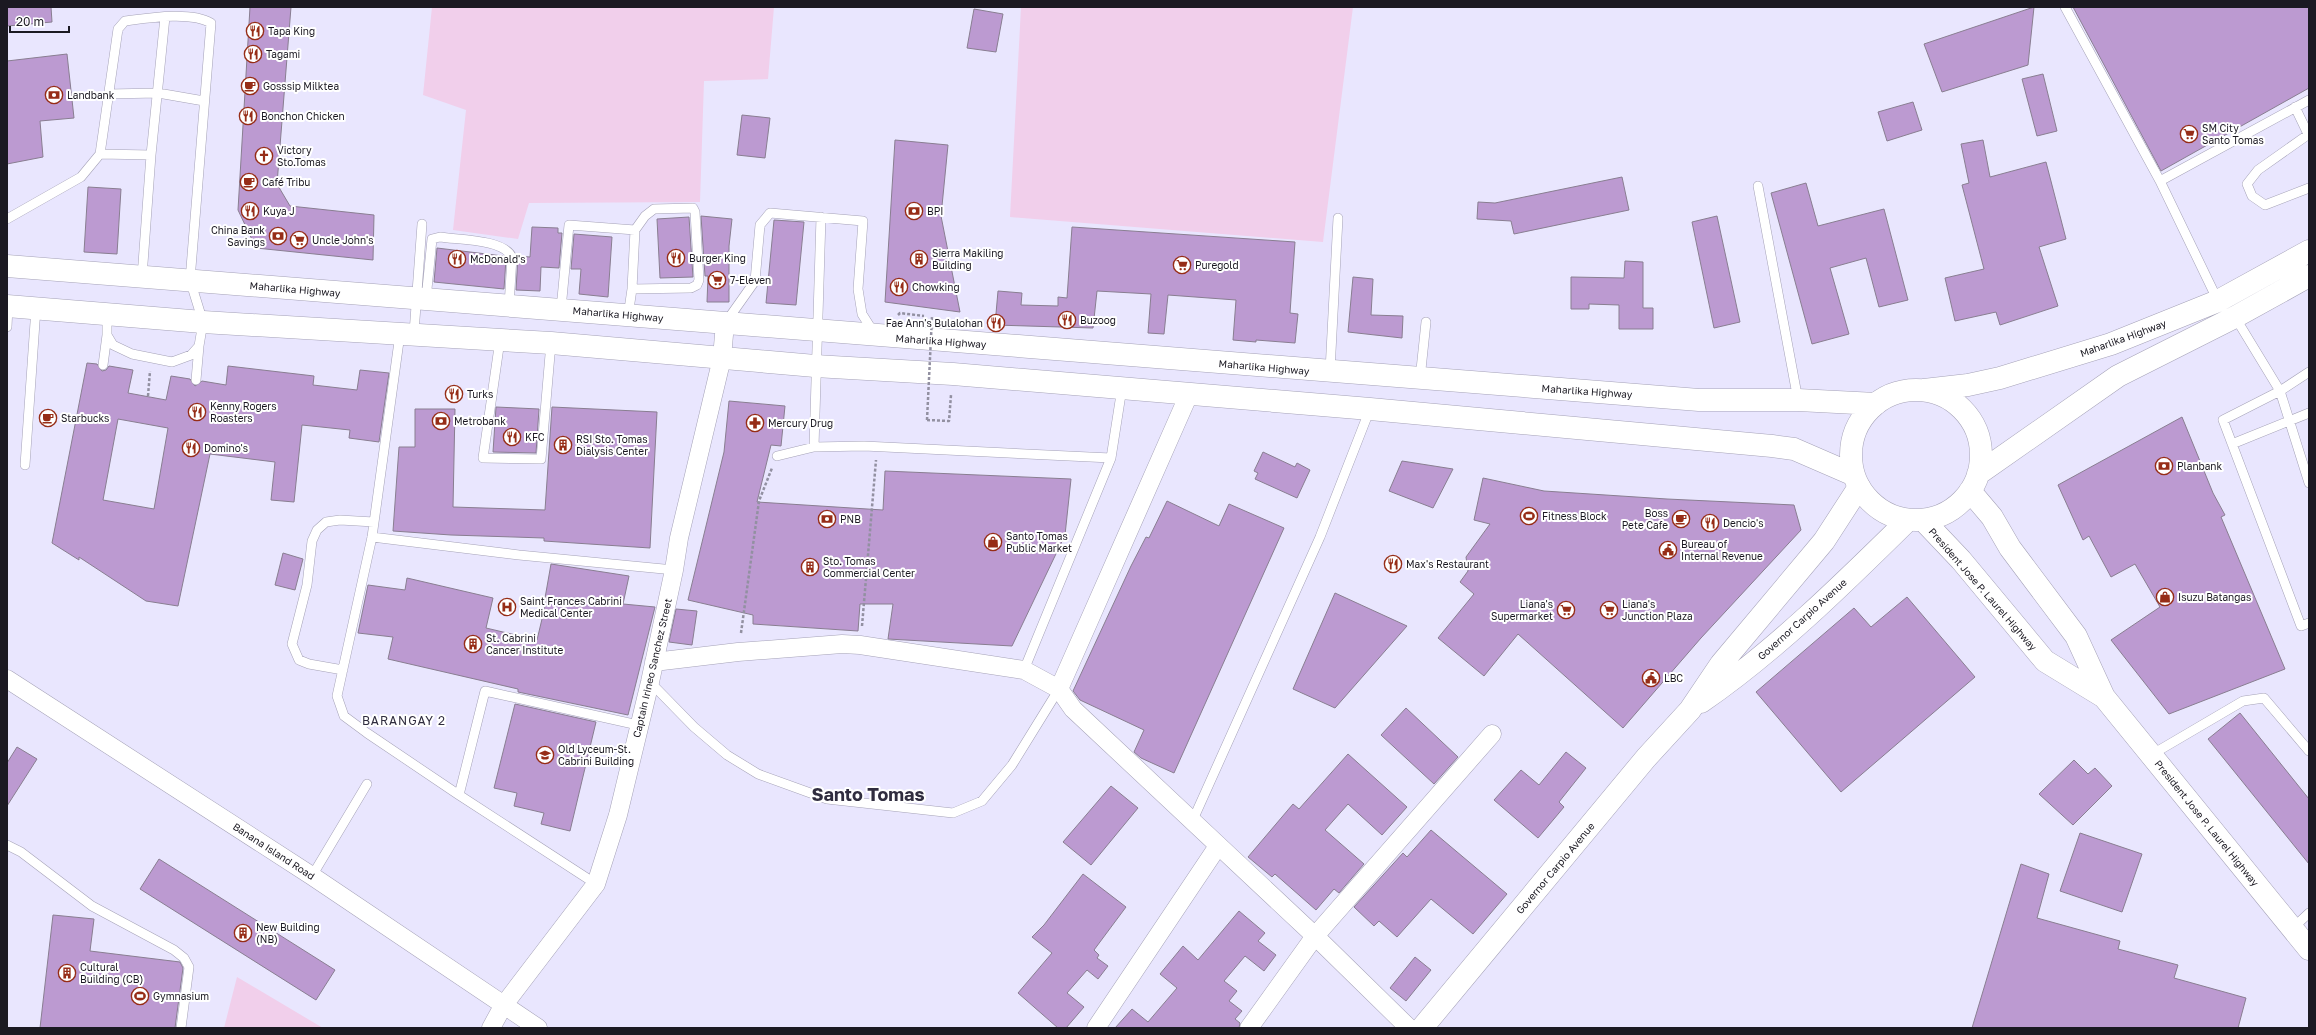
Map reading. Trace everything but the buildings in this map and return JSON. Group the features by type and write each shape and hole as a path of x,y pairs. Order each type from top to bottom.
{"main road":[{"name":"Maharlika Highway","path":"1924,390 1968,385 2029,369 2110,344 2218,301 2309,251"},
{"name":"Maharlika Highway","path":"7,266 561,309 628,316 816,329 876,336 1330,372 1699,400 1798,400 1876,404"},
{"path":"1974,483 1981,448 1973,424 1967,415 1951,400 1924,390 1901,392 1876,404 1862,419 1853,437 1851,458 1856,481 1868,500 1878,509 1888,514 1915,520 1950,511 1974,483 2118,376 2235,317 2309,276"},
{"path":"7,313 36,308 107,325 203,322 551,342 815,366 953,374 1370,409 1794,449 1856,481"},
{"name":"Governor Carpio Avenue","path":"1422,1028 1646,758 1690,710 1721,664 1824,541 1856,481"},
{"name":"President Jose P. Laurel Highway","path":"1974,483 2010,548 2076,636 2104,697 2309,949"},
{"name":"President Jose P. Laurel Highway","path":"1915,520 1961,560 2045,661 2104,697"},
{"name":"Governor Carpio Avenue","path":"1690,710 1738,676 1868,559 1915,520"}],"street":[{"name":"Captain Irineo Sanchez Street","path":"491,1028 503,1006 596,884 618,815 638,725 650,682 674,570 679,538 722,358 725,323"},
{"path":"1059,689 1189,394"},
{"path":"654,662 738,652 842,644 860,645 1024,670 1059,689 1073,710 1315,936 1409,1028"},
{"name":"Banana Island Road","path":"7,679 312,876 503,1006 538,1028"},
{"path":"1249,1028 1315,936 1492,734"},
{"path":"1096,1028 1218,846"}],"lane":[{"path":"2065,7 2160,181 2218,301"},
{"path":"142,277 151,155 164,16"},
{"path":"7,219 81,177 100,154 118,29 124,21 164,16 204,19 211,23 190,280 203,322 196,380"},
{"path":"108,94 158,93 204,102"},
{"path":"2160,181 2309,100"},
{"path":"2295,107 2309,134 2258,170 2247,184 2252,196 2265,205 2309,188"},
{"path":"100,154 151,155"},
{"path":"1758,186 1798,400"},
{"path":"628,316 632,289 635,230 645,216 654,208 693,208 695,212 699,280 697,285 691,288 632,289"},
{"path":"725,323 755,281 760,225 770,213 822,217 863,221 858,289 862,314 876,336"},
{"path":"814,447 816,329 822,217"},
{"path":"1330,372 1338,218"},
{"path":"421,299 422,224"},
{"path":"561,309 569,225 635,230"},
{"path":"509,306 512,257 509,251 500,245 440,237 432,239 421,299 407,333 372,537 337,696 344,716 366,733 596,884"},
{"path":"26,465 36,308"},
{"path":"2235,317 2280,391 2309,483"},
{"path":"1420,379 1426,322"},
{"path":"107,325 113,345 132,354 172,362 191,355 199,346"},
{"path":"103,365 107,325"},
{"path":"500,340 483,458 541,459 551,342"},
{"path":"2309,372 2280,391 2223,420 2301,626 2309,623"},
{"path":"1024,670 1111,458 1122,388"},
{"path":"1192,822 1320,537 1370,409"},
{"path":"2232,444 2309,413"},
{"path":"777,456 814,447 877,447 1111,458"},
{"path":"343,670 309,664 299,660 292,644 307,585 312,541 317,530 326,522 340,520 374,522"},
{"path":"372,537 519,555 674,570"},
{"path":"650,682 694,728 727,755 758,774 827,799 953,813 982,801 1012,764 1059,689"},
{"path":"460,795 485,691 638,725"},
{"path":"2151,755 2243,700 2264,698 2309,752"},
{"path":"312,876 367,784"},
{"path":"7,845 21,852 92,906 184,958 189,967 181,1028"},
{"path":"2293,928 2309,913"}],"path":[{"path":"900,313 932,317 927,420 949,421 953,374"},
{"path":"860,645 877,447"},
{"path":"738,652 759,501 777,456"}],"shaded area":[{"path":"432,7 774,7 768,79 704,81 700,202 529,203 518,239 453,230 466,110 423,95"},
{"path":"1021,7 1353,7 1323,242 1010,217"},
{"path":"237,977 323,1028 224,1028"}],"place":[{"name":"Tapa King","path":"255,31"},
{"name":"Tagami","path":"253,54"},
{"name":"Gosssip Milktea","path":"250,86"},
{"name":"Landbank","path":"54,95"},
{"name":"Bonchon Chicken","path":"248,116"},
{"name":"SM City Santo Tomas","path":"2189,134"},
{"name":"Victory Sto.Tomas","path":"264,156"},
{"name":"Café Tribu","path":"249,182"},
{"name":"Kuya J","path":"250,211"},
{"name":"BPI","path":"914,211"},
{"name":"China Bank Savings","path":"278,236"},
{"name":"Uncle John's","path":"299,240"},
{"name":"Burger King","path":"676,258"},
{"name":"McDonald's","path":"457,259"},
{"name":"Sierra Makiling Building","path":"919,259"},
{"name":"Puregold","path":"1182,265"},
{"name":"7-Eleven","path":"717,280"},
{"name":"Chowking","path":"899,287"},
{"name":"Buzoog","path":"1067,320"},
{"name":"Fae Ann's Bulalohan","path":"996,323"},
{"name":"Turks","path":"454,394"},
{"name":"Kenny Rogers Roasters","path":"197,412"},
{"name":"Starbucks","path":"48,418"},
{"name":"Metrobank","path":"441,421"},
{"name":"Mercury Drug","path":"755,423"},
{"name":"KFC","path":"512,437"},
{"name":"RSI Sto. Tomas Dialysis Center","path":"563,445"},
{"name":"Domino's","path":"191,448"},
{"name":"Planbank","path":"2164,466"},
{"name":"Fitness Block","path":"1529,516"},
{"name":"PNB","path":"827,519"},
{"name":"Boss Pete Cafe","path":"1681,519"},
{"name":"Dencio's","path":"1710,523"},
{"name":"Santo Tomas Public Market","path":"993,542"},
{"name":"Bureau of Internal Revenue","path":"1668,550"},
{"name":"Max's Restaurant","path":"1393,564"},
{"name":"Sto. Tomas Commercial Center","path":"810,567"},
{"name":"Isuzu Batangas","path":"2165,597"},
{"name":"Saint Frances Cabrini Medical Center","path":"507,607"},
{"name":"Liana's Supermarket","path":"1566,610"},
{"name":"Liana's Junction Plaza","path":"1609,610"},
{"name":"St. Cabrini Cancer Institute","path":"473,644"},
{"name":"LBC","path":"1651,678"},
{"name":"Old Lyceum-St. Cabrini Building","path":"545,755"},
{"name":"New Building (NB)","path":"243,933"},
{"name":"Cultural Building (CB)","path":"67,973"},
{"name":"Gymnasium","path":"140,996"}],"district":[{"name":"BARANGAY 2","path":"404,720"},
{"name":"Santo Tomas","path":"868,794"}]}
